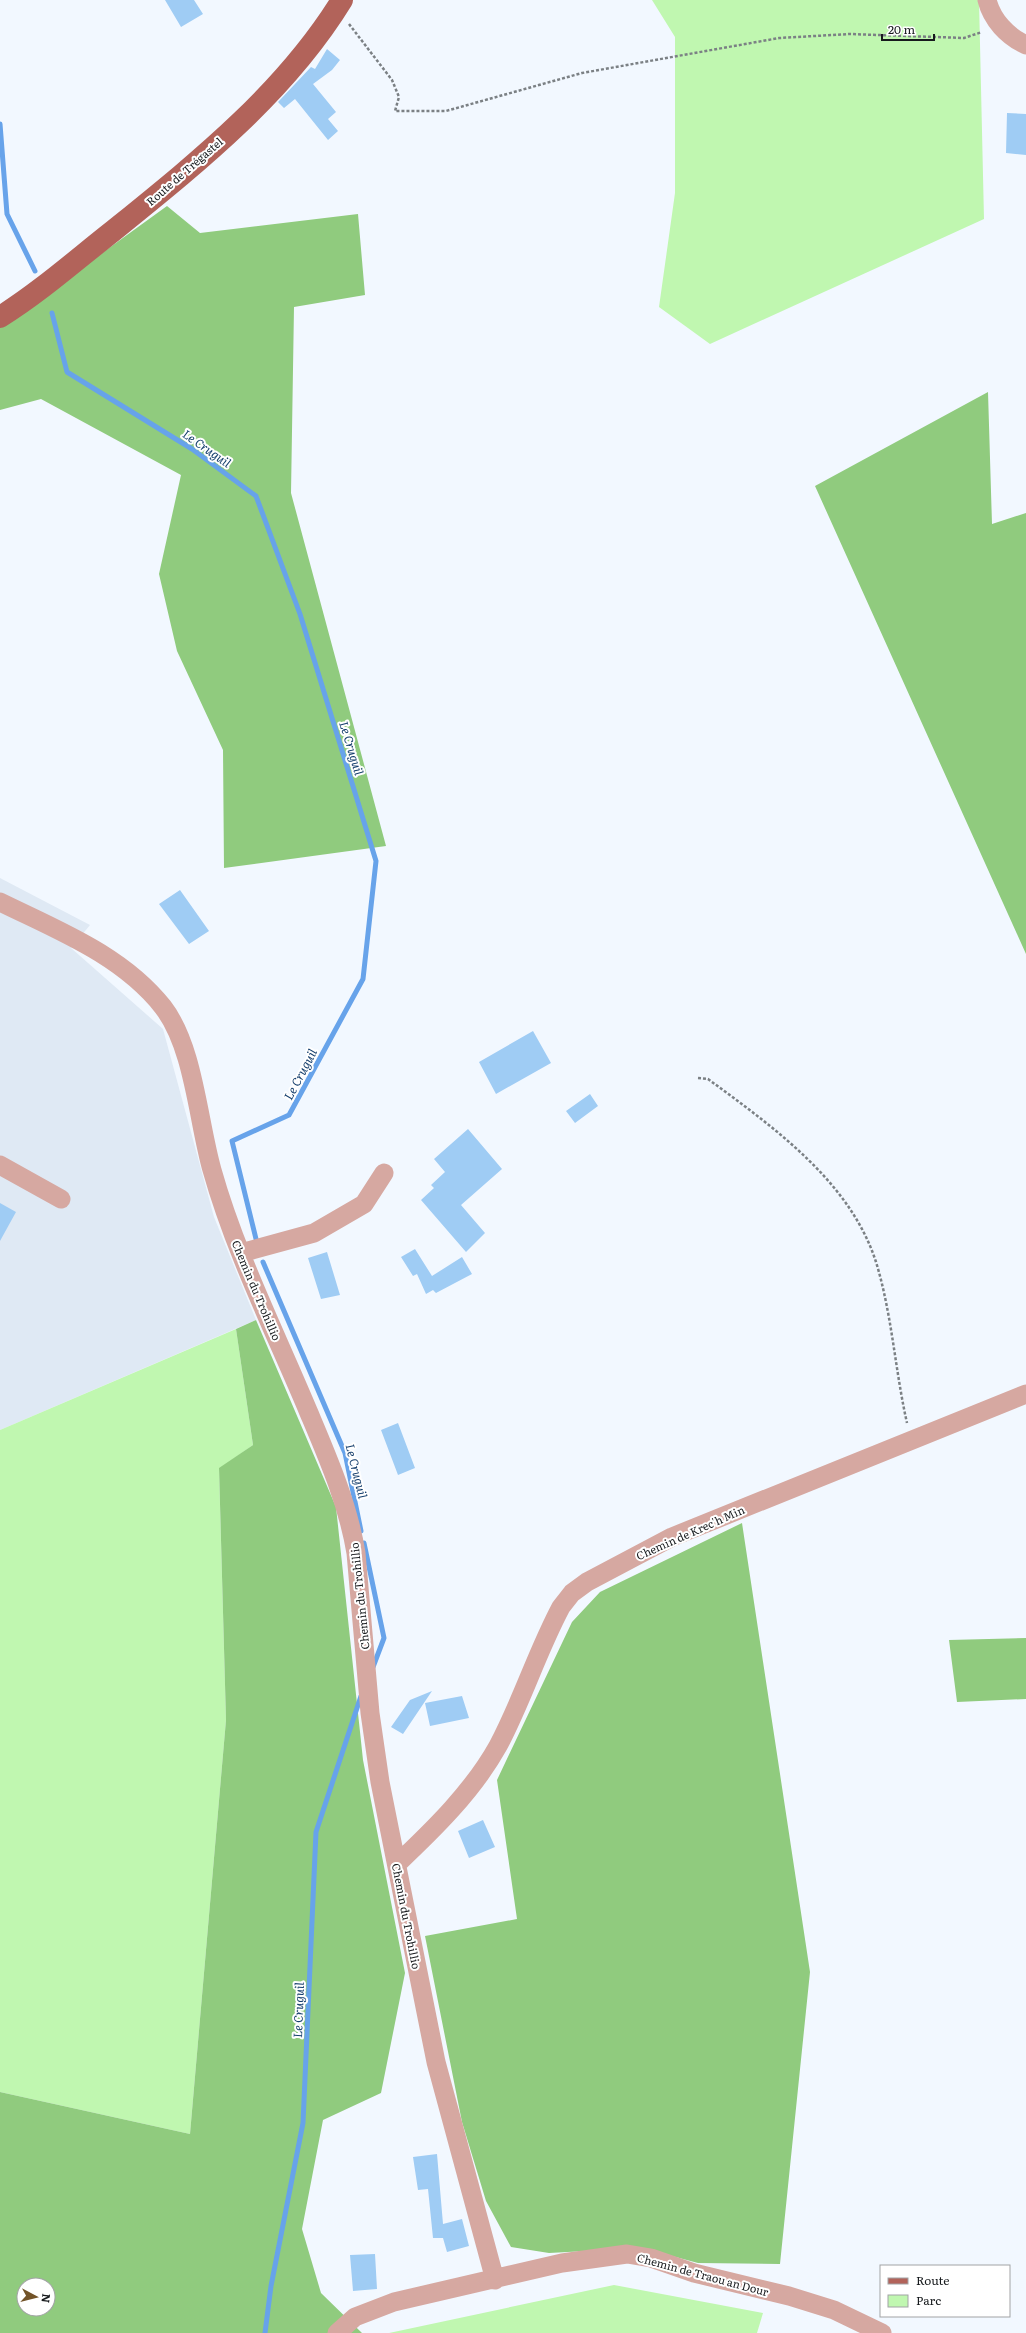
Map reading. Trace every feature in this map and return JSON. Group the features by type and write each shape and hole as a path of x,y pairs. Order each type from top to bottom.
{"main road":[{"name":"Route de Trégastel","path":"0,317 67,268 161,192 222,139 260,103 300,57 340,4"}],"street":[{"path":"987,0 990,10 1000,26 1026,45"},
{"name":"Chemin du Trohillio","path":"0,902 84,943 129,973 152,995 172,1019 184,1050 212,1171 241,1253 334,1472 350,1525 356,1553 371,1721 380,1782 436,2062 495,2280"},
{"path":"0,1165 62,1199"},
{"path":"241,1253 314,1233 364,1204 384,1174"},
{"name":"Chemin de Krec'h Min","path":"397,1864 431,1833 475,1781 498,1746 551,1625 561,1607 572,1593 602,1572 672,1537 1026,1394"},
{"name":"Chemin de Traou an Dour","path":"337,2333 355,2317 394,2302 495,2280 562,2263 627,2254 651,2258 694,2272 789,2296 834,2310 882,2333"}],"path":[{"path":"340,4 392,80 399,97 395,111 446,111 582,73 779,38 850,34 964,38 1000,26"},
{"path":"698,1078 708,1079 780,1133 813,1163 851,1212 876,1261 888,1313 904,1407 912,1441"}],"shaded area":[{"path":"0,878 90,925 71,948 163,1029 214,1217 256,1320 0,1430"}],"green space":[{"path":"652,0 979,0 984,219 710,344 659,307 675,193 675,37"},
{"path":"167,206 200,233 358,214 365,295 294,307 291,493 386,846 224,868 223,750 177,651 159,574 181,475 41,399 0,410 0,327"},
{"path":"988,392 992,524 1026,513 1026,954 815,486"},
{"path":"256,1320 336,1507 363,1760 405,1973 381,2093 323,2120 302,2229 321,2293 362,2333 0,2333 0,2092 190,2134 226,1720 219,1468 253,1445 236,1329"},
{"path":"236,1329 253,1445 219,1469 226,1720 190,2134 0,2092 0,1430"},
{"path":"742,1523 810,1972 780,2264 698,2263 642,2248 549,2253 511,2247 486,2201 462,2122 425,1936 517,1919 497,1780 572,1622 600,1592"},
{"path":"1026,1638 1026,1699 957,1702 949,1640"},
{"path":"614,2285 763,2313 757,2333 389,2333"}],"building":[{"path":"165,0 194,0 203,14 181,27"},
{"path":"327,49 340,60 332,70 313,84 336,112 328,119 338,131 328,140 295,99 284,108 278,102 311,67 315,69"},
{"path":"1007,113 1026,114 1026,155 1006,153"},
{"path":"180,890 209,931 189,944 159,904"},
{"path":"533,1031 551,1063 496,1094 479,1062"},
{"path":"590,1094 598,1106 575,1123 566,1111"},
{"path":"468,1129 502,1169 461,1205 485,1233 466,1252 421,1200 434,1188 431,1185 445,1172 434,1159"},
{"path":"0,1203 16,1212 0,1241"},
{"path":"415,1249 432,1276 462,1257 472,1274 436,1293 433,1290 426,1294 417,1274 413,1276 401,1257"},
{"path":"327,1252 340,1295 321,1299 308,1258"},
{"path":"398,1423 415,1468 398,1475 381,1430"},
{"path":"432,1691 403,1734 391,1727 410,1700"},
{"path":"462,1696 469,1718 430,1726 425,1703"},
{"path":"483,1820 495,1847 469,1858 458,1831"},
{"path":"437,2154 443,2224 462,2219 469,2246 447,2252 443,2238 433,2238 428,2189 418,2190 413,2157"},
{"path":"375,2254 377,2289 353,2291 350,2255"}],"waterway":[{"name":"Le Cruguil","path":"0,124 7,214 35,271"},
{"name":"Le Cruguil","path":"52,313 67,372 192,449 256,496 300,614 376,861 363,979 289,1115 232,1141 257,1243"},
{"name":"Le Cruguil","path":"263,1262 345,1453 361,1531"},
{"name":"Le Cruguil","path":"364,1543 384,1638 373,1667"},
{"name":"Le Cruguil","path":"265,2333 271,2286 303,2123 316,1832 361,1696"}]}
